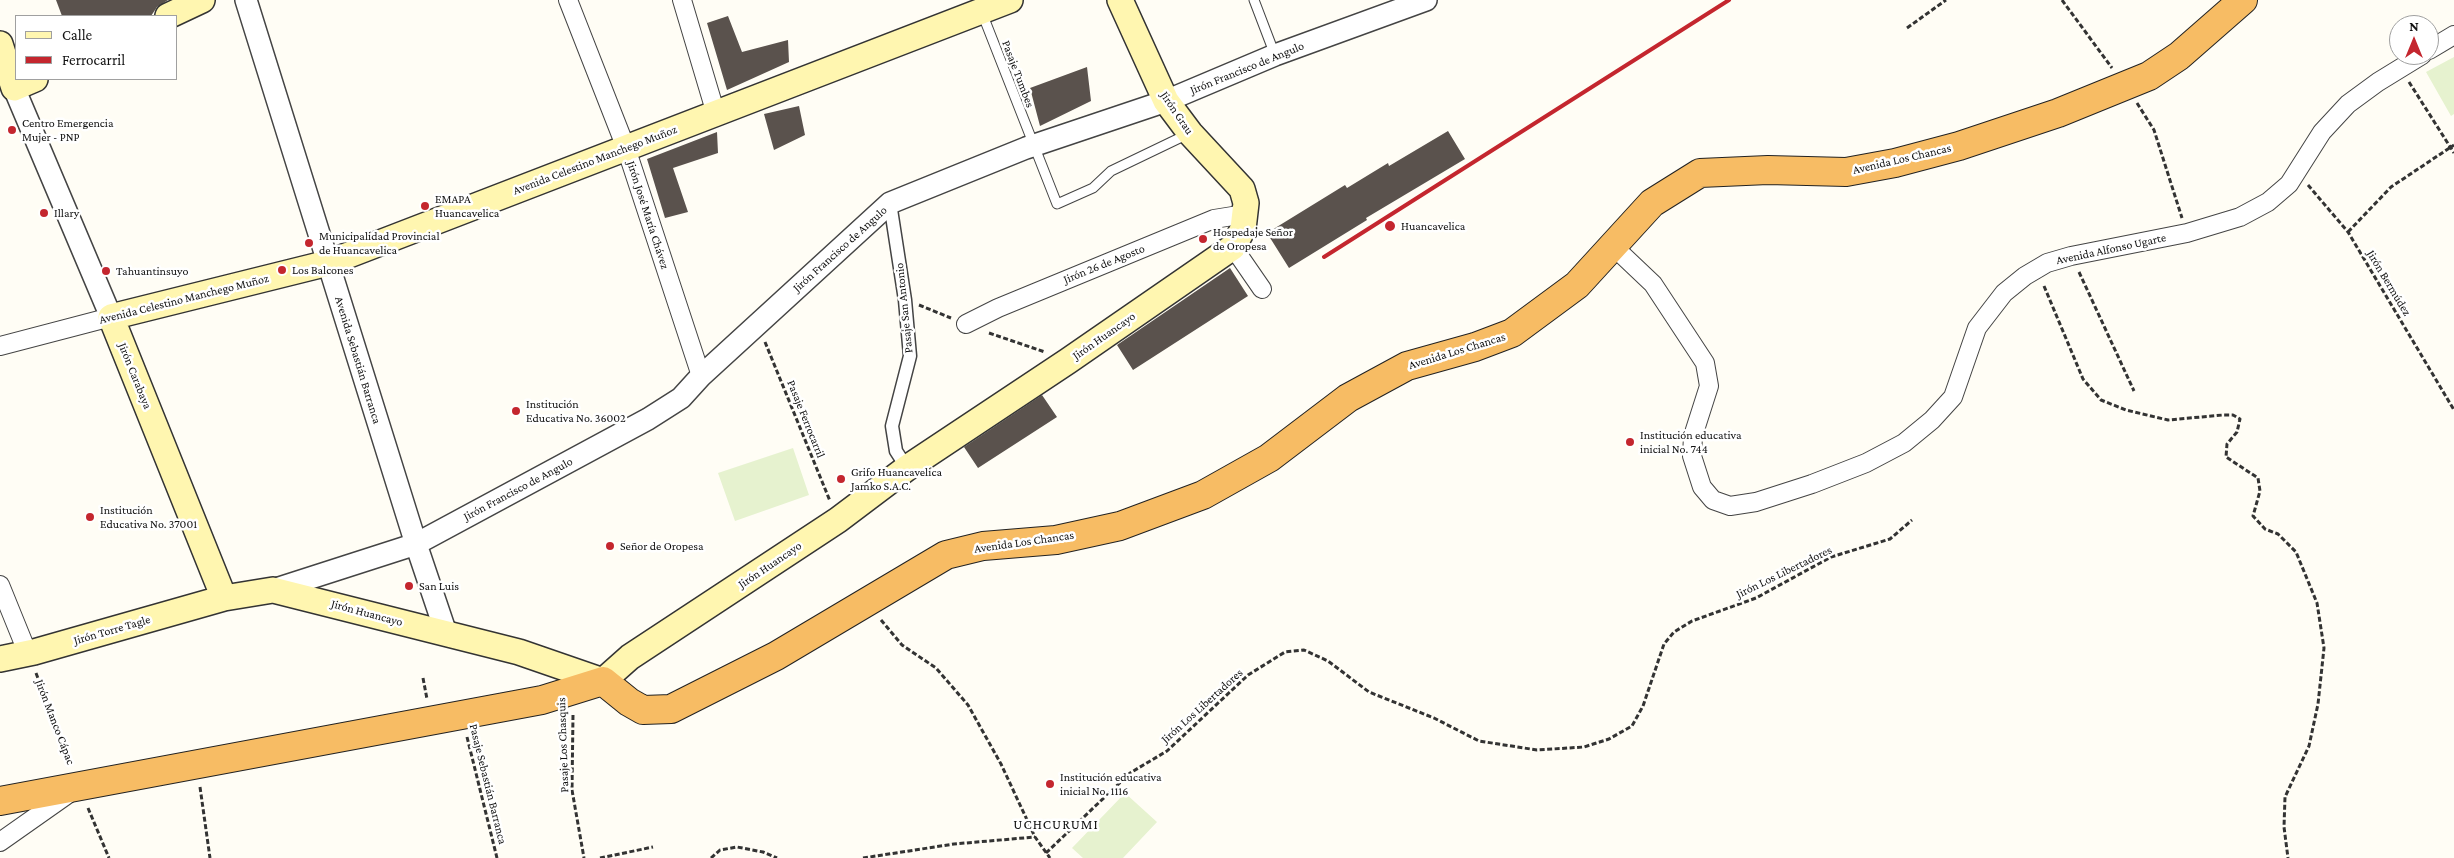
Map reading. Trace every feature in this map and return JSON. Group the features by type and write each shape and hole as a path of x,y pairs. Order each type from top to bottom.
{"highway":[{"name":"Avenida Los Chancas","path":"603,681 628,702 643,710 671,709 776,656 946,555 983,546 1056,540 1120,526 1202,495 1269,458 1348,398 1407,366 1475,347 1512,334 1577,286 1652,203 1700,173 1760,170 1846,172 1895,163 1959,146 2049,116 2148,76 2179,56 2243,0"},
{"path":"0,801 542,700 603,681"}],"main road":[{"path":"170,15 202,0"},
{"name":"Avenida Celestino Manchego Muñoz","path":"111,317 328,263 716,114 979,5 1010,0"},
{"name":"Jirón Grau","path":"1120,0 1166,101 1190,133 1242,188 1246,204 1245,214"},
{"name":"Jirón Carabaya","path":"0,44 16,87"},
{"name":"Jirón Huancayo","path":"224,598 273,590 519,652 603,681 630,657 838,520 907,468 1068,361 1232,246 1243,229 1245,214"},
{"name":"Jirón Carabaya","path":"111,317 224,598"},
{"name":"Jirón Torre Tagle","path":"0,659 28,654 224,598"}],"street":[{"name":"Avenida Sebastián Barranca","path":"246,0 416,544 446,633"},
{"name":"Jirón José María Chávez","path":"568,0 626,148 701,376"},
{"path":"682,0 716,114"},
{"name":"Jirón Francisco de Angulo","path":"416,544 648,419 681,398 701,376 890,203 1032,146 1166,101 1401,4 1426,0"},
{"path":"2439,44 2454,35"},
{"name":"Avenida Alfonso Ugarte","path":"1614,247 1653,284 1705,363 1709,386 1693,436 1692,456 1702,488 1713,500 1730,506 1756,502 1812,484 1866,462 1904,443 1932,420 1953,397 1977,328 2004,293 2036,269 2047,263 2071,256 2187,233 2240,217 2268,202 2289,184 2322,132 2348,104 2405,65"},
{"name":"Jirón Carabaya","path":"16,87 111,317"},
{"name":"Pasaje San Antonio","path":"890,203 905,300 910,356 892,426 896,451 907,468"},
{"name":"Jirón 26 de Agosto","path":"966,324 998,308 1214,219 1245,214"},
{"path":"1232,246 1262,289"},
{"name":"Avenida Celestino Manchego Muñoz","path":"0,346 111,317"},
{"path":"273,590 416,544"},
{"path":"0,585 28,654"},
{"path":"0,842 80,786"}],"lane":[{"path":"1254,0 1275,55"},
{"name":"Pasaje Tumbes","path":"979,5 1032,146 1057,204 1093,188 1111,171 1190,133"}],"path":[{"path":"1906,28 1946,0"},
{"path":"2062,0 2092,43 2126,86 2154,130 2187,233"},
{"path":"2400,68 2452,146 2454,153"},
{"path":"2348,232 2392,187 2452,146"},
{"name":"Jirón Bermúdez","path":"2297,172 2348,232 2454,410"},
{"path":"2071,256 2134,391"},
{"path":"2036,269 2083,379 2101,400 2126,410 2168,420 2223,415 2233,415 2240,419 2237,432 2227,444 2226,457 2258,478 2260,491 2252,516 2265,529 2278,534 2296,552 2316,604 2324,648 2318,704 2308,746 2285,797 2284,827 2288,858"},
{"name":"Pasaje Ferrocarril","path":"758,324 838,520"},
{"name":"Jirón Los Libertadores","path":"1046,852 1130,773 1167,751 1248,675 1285,652 1304,650 1328,661 1369,692 1434,718 1458,732 1479,741 1537,750 1584,748 1609,739 1632,726 1643,706 1664,644 1674,632 1692,621 1756,598 1831,557 1890,539 1912,520"},
{"path":"868,601 902,645 936,668 968,705 1001,764 1034,837 1050,858"},
{"name":"Jirón Manco Cápac","path":"28,654 109,858"},
{"name":"Pasaje Los Chasquis","path":"570,691 573,708 572,790 584,858"},
{"name":"Pasaje Sebastián Barranca","path":"462,714 497,858"},
{"path":"200,782 210,858"},
{"path":"863,858 954,844 1034,837"},
{"path":"600,858 653,847"},
{"path":"712,858 720,850 737,847 762,852 777,858"}],"green space":[{"path":"2454,57 2454,114 2451,116 2426,72"},
{"path":"793,448 809,495 735,521 718,473"},
{"path":"1125,793 1157,822 1123,858 1083,858 1072,848"}],"building":[{"path":"56,0 168,0 157,7 152,15 62,15"},
{"path":"728,16 742,52 788,40 789,62 727,90 707,23"},
{"path":"1087,67 1091,101 1040,126 1030,88"},
{"path":"799,106 805,135 774,150 764,114"},
{"path":"1448,131 1465,159 1366,218 1367,220 1289,268 1267,233 1345,185 1347,188 1388,163 1389,166"},
{"path":"717,132 718,153 673,168 688,212 665,218 647,159"},
{"path":"1230,268 1248,296 1133,370 1117,345"},
{"path":"1042,395 1057,417 978,468 964,447"}],"railway":[{"path":"1324,257 1729,0"}],"place":[{"name":"Centro Emergencia Mujer - PNP","path":"12,130"},
{"name":"EMAPA Huancavelica","path":"425,206"},
{"name":"Illary","path":"44,213"},
{"name":"Huancavelica","path":"1390,226"},
{"name":"Hospedaje Señor de Oropesa","path":"1203,239"},
{"name":"Municipalidad Provincial de Huancavelica","path":"309,243"},
{"name":"Los Balcones","path":"282,270"},
{"name":"Tahuantinsuyo","path":"106,271"},
{"name":"Institución Educativa No. 36002","path":"516,411"},
{"name":"Institución educativa inicial No. 744","path":"1630,442"},
{"name":"Grifo Huancavelica Jamko S.A.C.","path":"841,479"},
{"name":"Institución Educativa No. 37001","path":"90,517"},
{"name":"Señor de Oropesa","path":"610,546"},
{"name":"San Luis","path":"409,586"},
{"name":"Institución educativa inicial No. 1116","path":"1050,784"}],"district":[{"name":"UCHCURUMI","path":"1056,825"}]}
